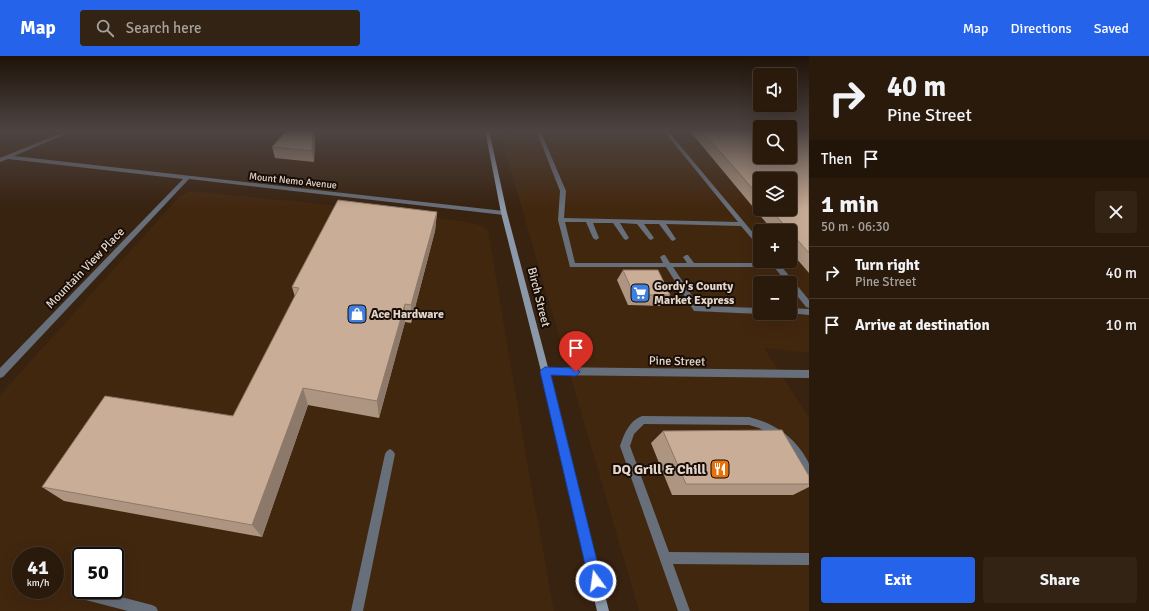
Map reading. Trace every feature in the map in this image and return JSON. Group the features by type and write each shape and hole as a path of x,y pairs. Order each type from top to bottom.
{"main road":[{"name":"Birch Street","path":"492,156 504,213 545,371 603,611"}],"street":[{"path":"549,156 563,191 561,220 572,264 692,265 753,264"},
{"path":"686,156 753,237"},
{"path":"0,160 7,157"},
{"name":"Mount Nemo Avenue","path":"7,157 504,213"},
{"name":"Mountain View Place","path":"0,374 187,178"},
{"path":"561,220 742,224"},
{"path":"589,221 596,238"},
{"path":"615,221 626,238"},
{"path":"639,222 651,238"},
{"path":"661,222 673,239"},
{"path":"604,256 608,265"},
{"path":"637,257 642,265"},
{"path":"663,257 697,309 753,311"},
{"path":"686,257 692,265"},
{"path":"779,268 809,305"},
{"path":"797,311 809,312"},
{"name":"Pine Street","path":"545,371 808,376"},
{"path":"684,611 624,446 630,431 642,420 749,421 766,424 783,437 797,452 809,472"},
{"path":"357,611 390,454"},
{"path":"666,558 809,559"},
{"path":"105,599 152,611"}],"shaded area":[{"path":"507,156 753,156 753,164 797,164 797,156 809,156 809,353 764,348 809,418 809,611 639,611"},
{"path":"190,191 311,203 468,222 483,226 488,230 554,611 0,611 0,395 180,196"}],"building":[{"path":"724,156 753,156 753,164 797,164 797,156 809,156 809,253 797,239 797,224 783,224 776,216 797,216 797,172 753,172 753,189"},
{"path":"338,200 437,212 411,305 405,304 377,401 303,388 252,525 42,487 105,396 233,416 299,288 292,287"},
{"path":"623,270 658,270 670,295 634,295"},
{"name":"DQ Grill & Chill","path":"782,430 809,476 809,484 686,484 663,431"}],"place":[{"name":"Gordy's County Market Express","path":"640,293"},
{"name":"Ace Hardware","path":"357,314"},
{"name":"DQ Grill & Chill","path":"720,469"}],"route":[{"path":"576,372 545,371 596,581"}]}
